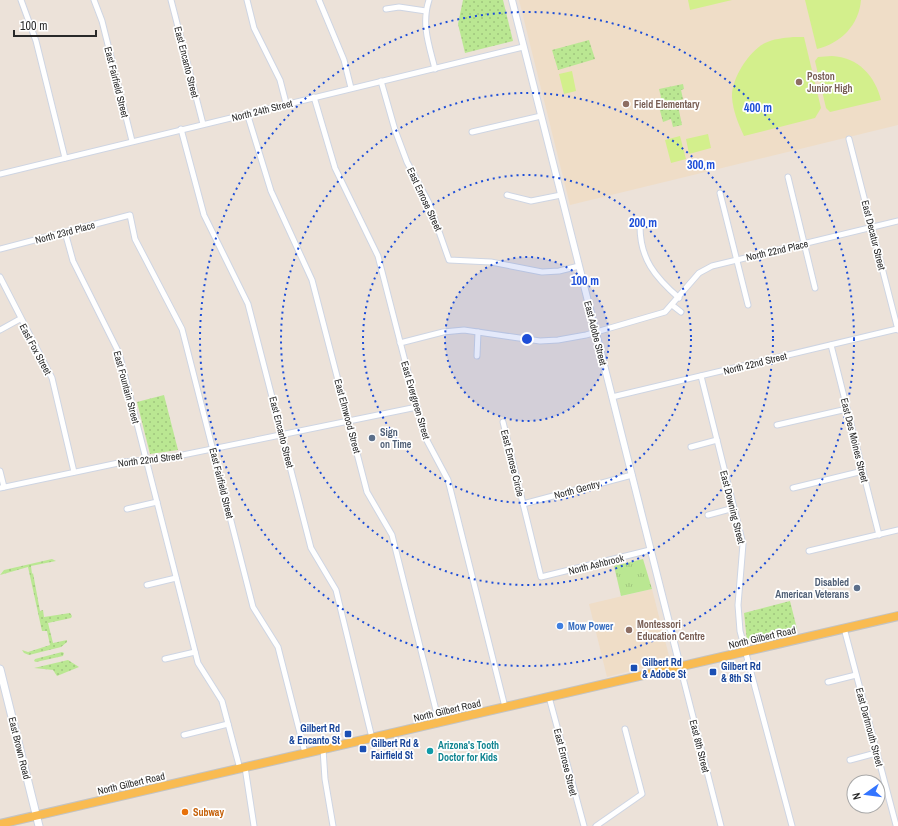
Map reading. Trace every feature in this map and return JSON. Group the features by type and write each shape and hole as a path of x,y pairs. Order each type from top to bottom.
{"main road":[{"name":"North Gilbert Road","path":"0,824 898,616"},
{"name":"East Brown Road","path":"0,669 39,826"}],"street":[{"path":"21,0 36,41 65,158"},
{"name":"East Fairfield Street","path":"94,0 102,21 132,141"},
{"name":"East Encanto Street","path":"171,0 202,124"},
{"path":"247,0 254,28 280,80 286,104"},
{"path":"319,0 344,60 351,88"},
{"path":"429,0 426,11 425,28 434,69"},
{"name":"East Adobe Street","path":"512,0 540,116 680,666"},
{"path":"386,9 399,7 426,11"},
{"name":"North 24th Street","path":"0,174 523,47"},
{"name":"East Enrose Street","path":"381,81 395,130 407,162 429,203 449,260 491,262 542,272 559,271 579,266"},
{"name":"East Evergreen Street","path":"314,97 335,168 378,256 424,435 448,480 505,707"},
{"name":"East Elmwood Street","path":"247,113 271,191 312,280 367,492 392,535 439,722"},
{"path":"472,132 540,116"},
{"name":"East Encanto Street","path":"181,129 204,214 248,304 311,548 336,590 372,738"},
{"name":"East Decatur Street","path":"849,139 898,330"},
{"path":"788,177 815,288"},
{"path":"720,193 748,305"},
{"path":"507,195 531,201 561,196"},
{"name":"East Fairfield Street","path":"130,215 135,239 182,329 253,607 278,647 306,753"},
{"name":"North 23rd Place","path":"0,249 130,215"},
{"name":"North 22nd Place","path":"400,343 443,332 464,330 540,341 570,339 659,315 665,312 704,269 898,221"},
{"path":"654,222 640,226 643,248 654,273 679,298"},
{"name":"East Fountain Street","path":"65,232 73,261 119,353 198,663 222,701 242,768 254,826"},
{"name":"East Fox Street","path":"0,278 52,378 74,472"},
{"path":"672,305 681,312"},
{"path":"0,330 20,319"},
{"name":"North 22nd Street","path":"612,397 898,330"},
{"path":"477,356 478,332"},
{"name":"East Des Moines Street","path":"831,345 879,534"},
{"name":"East Downing Street","path":"701,376 743,544 738,612 745,652 792,826"},
{"name":"North 22nd Street","path":"2,487 123,462 168,458 417,407"},
{"path":"777,425 847,409"},
{"name":"East Enrose Circle","path":"502,422 523,504"},
{"path":"691,447 717,440"},
{"path":"0,471 2,487"},
{"path":"793,488 863,472"},
{"name":"North Gentry","path":"523,504 632,475"},
{"path":"127,509 157,502"},
{"name":"North Ashbrook","path":"523,504 541,577 650,550"},
{"path":"708,515 734,508"},
{"path":"809,551 898,530"},
{"path":"147,586 176,578"},
{"name":"East Dartmouth Street","path":"844,628 896,825"},
{"path":"165,660 195,652"},
{"name":"East 8th Street","path":"680,666 721,826"},
{"path":"828,682 856,675"},
{"name":"East Enrose Street","path":"549,697 584,826"},
{"path":"184,735 228,724"},
{"path":"596,826 642,794 625,729"},
{"path":"323,749 325,779 333,826"},
{"path":"850,760 876,753"}],"shaded area":[{"path":"519,0 898,0 898,125 570,205"},
{"name":"Montessori Education Centre","path":"652,589 669,656 665,662 607,677 589,604"}],"green space":[{"path":"463,0 503,0 513,41 465,53 458,24"},
{"path":"688,0 732,0 690,10"},
{"path":"805,0 861,0 857,17 847,32 834,42 817,49"},
{"path":"793,37 804,37 821,108 815,118 744,136 733,107 732,90 734,82 747,59 759,47 771,41"},
{"path":"589,40 595,59 558,70 552,50"},
{"path":"832,56 850,60 864,69 874,83 881,100 830,112 826,108 815,61 818,57"},
{"path":"572,71 576,91 564,94 559,74"},
{"path":"683,84 684,89 681,90 683,99 677,101 682,125 673,127 671,119 663,122 658,103 661,97 659,89"},
{"path":"708,134 711,148 689,154 686,139"},
{"path":"680,136 686,159 671,163 665,140"},
{"path":"164,395 178,450 150,454 137,402"},
{"path":"52,559 56,561 31,566 32,574 33,573 40,611 43,610 44,617 70,613 72,616 71,618 48,623 53,643 67,640 67,642 61,647 29,655 24,653 22,650 28,652 50,645 47,631 42,631 28,567 0,575 4,570"},
{"path":"643,559 652,589 621,596 614,566"},
{"path":"790,601 797,629 747,641 744,613"},
{"path":"62,652 64,653 63,656 36,662 34,661 35,659"},
{"path":"68,660 79,667 57,676 53,670 34,668"}],"place":[{"name":"Poston Junior High","path":"799,82"},
{"name":"Field Elementary","path":"626,104"},
{"name":"Sign on Time","path":"372,438"},
{"name":"Disabled American Veterans","path":"857,588"},
{"name":"Mow Power","path":"560,626"},
{"name":"Montessori Education Centre","path":"629,630"},
{"name":"Gilbert Rd & Adobe St","path":"634,668"},
{"name":"Gilbert Rd & 8th St","path":"713,672"},
{"name":"Gilbert Rd & Encanto St","path":"348,734"},
{"name":"Gilbert Rd & Fairfield St","path":"363,749"},
{"name":"Arizona's Tooth Doctor for Kids","path":"430,751"},
{"name":"Subway","path":"185,812"}]}
